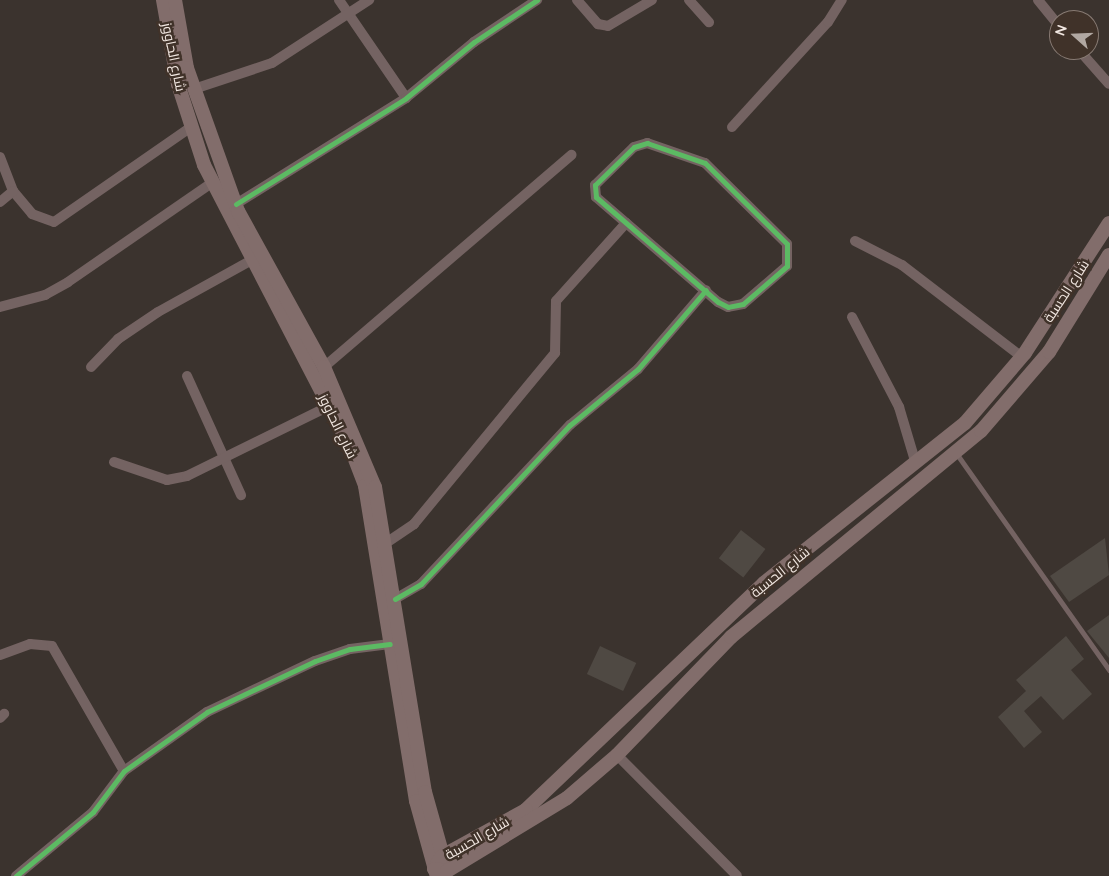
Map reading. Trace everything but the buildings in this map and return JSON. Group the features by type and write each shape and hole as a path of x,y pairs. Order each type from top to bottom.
{"main road":[{"name":"شارع الحاووز","path":"163,0 169,42 191,126 213,182 329,406 364,486 416,802 442,873"},
{"name":"شارع الحاووز","path":"175,0 194,88 236,204 324,367 375,487 386,543 425,792 442,856"},
{"name":"شارع الحسبة","path":"442,873 442,856 526,810 764,583 916,464 965,423 1022,357 1109,223"},
{"name":"شارع الحسبة","path":"442,873 558,803 616,755 731,637 981,431 1049,352 1109,255"}],"street":[{"path":"339,0 406,98"},
{"path":"194,88 272,63 369,0"},
{"path":"236,204 406,98 474,42 537,0"},
{"path":"577,0 598,24 608,26 652,0"},
{"path":"689,0 709,22"},
{"path":"732,127 804,50 842,0"},
{"path":"1038,0 1049,14"},
{"path":"1088,60 1109,84"},
{"path":"0,157 13,191 38,220 58,221 191,126"},
{"path":"647,143 705,163 785,241 790,255 787,266 739,306 721,304 626,222 598,201 594,189 634,146 647,143"},
{"path":"324,367 571,155"},
{"path":"0,307 45,295 68,282 213,182"},
{"path":"0,202 13,191"},
{"path":"386,543 414,524 555,353 556,301 626,222"},
{"path":"856,241 902,265 1022,357"},
{"path":"91,367 118,338 158,312 252,260"},
{"path":"394,599 421,584 570,425 638,369 706,290"},
{"path":"852,317 899,407 916,464"},
{"path":"187,376 225,454 241,495"},
{"path":"114,462 167,480 187,476 225,454 329,406"},
{"path":"0,655 30,644 52,646 124,771"},
{"path":"16,876 93,812 124,771 206,712 245,690 350,649 390,644"},
{"path":"616,755 737,876"}],"lane":[{"path":"956,453 1109,670"}],"cycle path":[{"path":"236,204 406,98 474,42 537,0"},
{"path":"647,143 705,163 787,244 787,266 743,304 728,307 718,302 596,197 595,185 634,147 647,143"},
{"path":"395,599 421,584 570,425 638,369 706,290"},
{"path":"16,876 93,812 124,771 207,712 315,661 350,649 390,644"}]}
